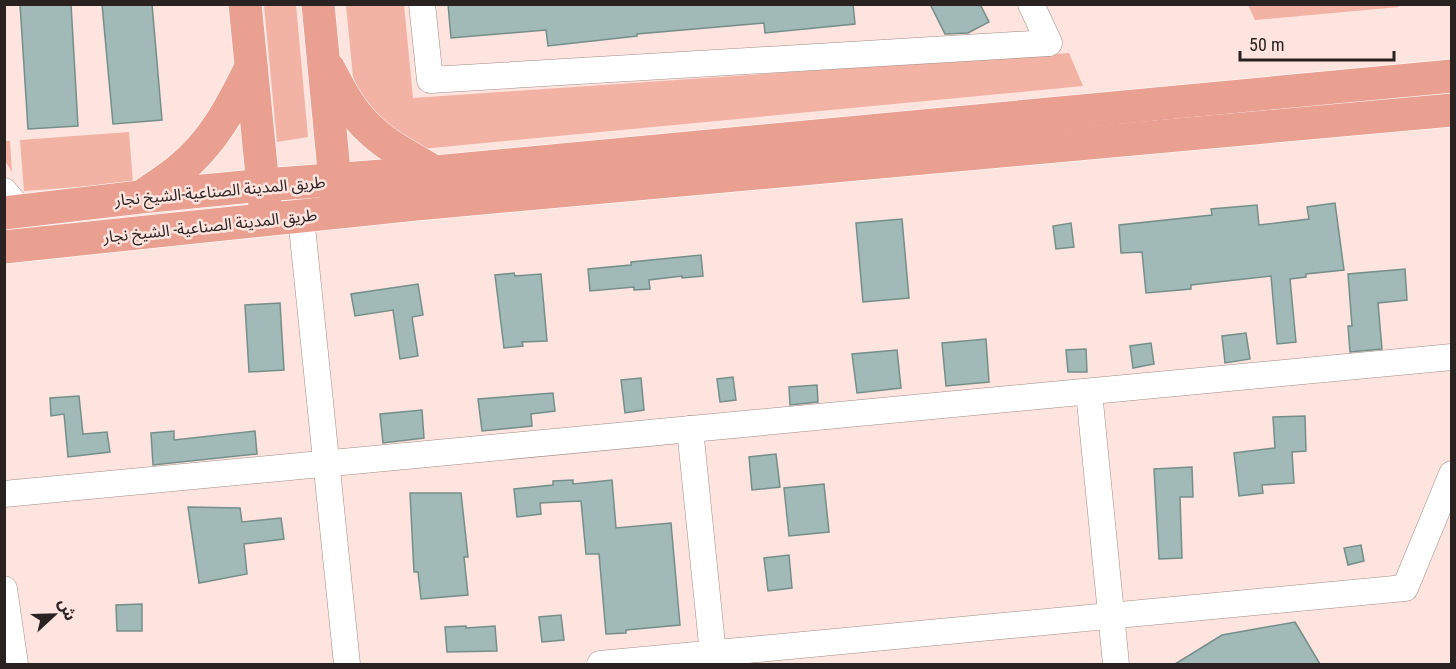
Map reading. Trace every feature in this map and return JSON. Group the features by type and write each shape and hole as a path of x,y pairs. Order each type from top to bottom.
{"main road":[{"path":"246,4 266,220"},
{"path":"318,4 338,213"},
{"path":"323,59 350,107 364,124 381,140 435,172"},
{"path":"140,197 178,171 209,141 233,104 251,66"},
{"name":"طريق المدينة الصناعية-الشيخ نجار","path":"10,205 140,197 435,172 1452,76"},
{"name":"طريق المدينة الصناعية- الشيخ نجار","path":"4,247 416,204 1452,110"}],"street":[{"path":"422,4 430,80 1049,43 1031,4"},
{"path":"301,217 347,664"},
{"path":"4,494 1452,357"},
{"path":"1089,392 1116,664"},
{"path":"690,429 714,660"},
{"path":"600,664 714,660 1111,616 1405,588 1452,474"},
{"path":"4,590 15,664"}],"shaded area":[{"path":"1398,4 1399,7 1255,20 1248,5"},
{"path":"264,5 296,5 308,137 277,142"},
{"path":"346,5 404,5 413,98 1069,53 1083,86 401,151 373,122 353,77"},
{"path":"129,132 133,183 24,191 20,140"},
{"path":"5,141 10,141 12,172 5,161"}],"building":[{"path":"20,4 71,4 78,126 28,129"},
{"path":"102,4 152,4 162,120 113,124"},
{"path":"448,4 853,4 855,24 765,33 764,23 637,34 637,36 548,46 546,30 451,38"},
{"path":"930,4 980,4 989,22 968,33 945,34"},
{"path":"1335,203 1344,270 1306,274 1306,277 1290,279 1296,342 1277,344 1271,276 1191,285 1191,289 1146,293 1142,252 1121,253 1119,225 1212,215 1211,209 1257,205 1259,225 1309,219 1307,207"},
{"path":"902,219 909,298 863,302 856,223"},
{"path":"1071,223 1074,247 1056,249 1053,226"},
{"path":"701,255 703,276 649,280 650,289 634,290 634,287 590,291 588,269"},
{"path":"1405,269 1407,300 1378,303 1382,349 1350,352 1348,326 1352,326 1348,274"},
{"path":"514,273 515,276 541,274 547,341 522,342 523,346 504,348 495,275"},
{"path":"418,284 423,315 412,317 418,356 400,359 393,310 355,316 351,294"},
{"path":"280,303 284,370 249,372 245,305"},
{"path":"1246,333 1250,359 1225,363 1222,336"},
{"path":"986,339 989,382 946,386 942,343"},
{"path":"1151,343 1154,364 1133,368 1130,346"},
{"path":"1086,349 1087,372 1068,372 1066,350"},
{"path":"897,350 901,388 857,393 852,354"},
{"path":"733,377 736,400 720,402 717,379"},
{"path":"641,378 644,410 625,413 621,380"},
{"path":"817,385 818,402 790,405 789,387"},
{"path":"553,393 555,411 531,414 532,426 482,431 478,399"},
{"path":"79,396 83,434 107,432 110,452 68,457 64,414 51,416 50,398"},
{"path":"422,410 424,438 383,443 380,414"},
{"path":"1305,416 1306,451 1292,452 1294,483 1262,485 1263,493 1239,496 1234,453 1275,448 1273,417"},
{"path":"174,431 174,440 255,431 257,454 153,465 151,433"},
{"path":"776,454 780,487 752,490 749,457"},
{"path":"1192,467 1193,497 1180,497 1182,558 1159,559 1154,469"},
{"path":"573,480 573,484 612,480 616,528 671,523 680,625 606,634 599,554 586,554 581,501 540,503 541,514 517,517 514,489 553,485 553,481"},
{"path":"824,484 829,532 789,536 784,488"},
{"path":"410,493 461,493 468,557 464,557 468,595 421,599 418,572 414,572"},
{"path":"188,507 240,508 242,522 281,518 284,539 244,544 247,574 199,583"},
{"path":"1361,545 1364,561 1348,565 1344,548"},
{"path":"789,555 792,588 768,591 764,558"},
{"path":"142,604 142,631 117,631 116,605"},
{"path":"561,615 564,640 542,642 539,617"},
{"path":"1295,622 1320,664 1175,664 1222,635"},
{"path":"466,626 466,628 495,626 497,651 447,652 445,627"}]}
